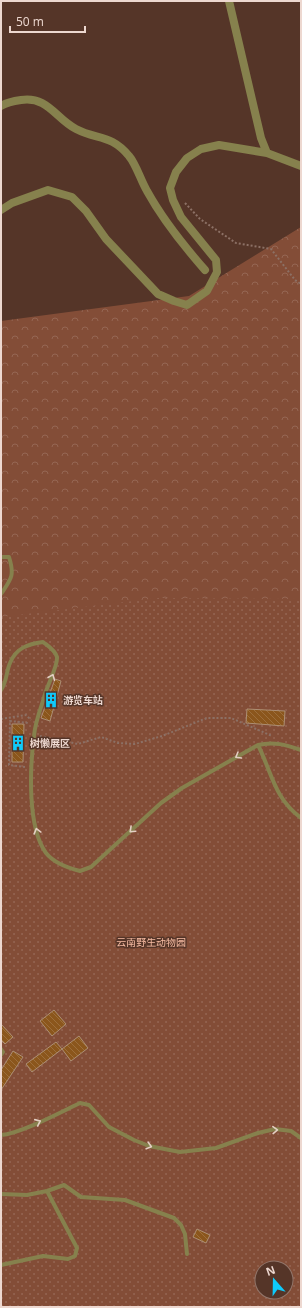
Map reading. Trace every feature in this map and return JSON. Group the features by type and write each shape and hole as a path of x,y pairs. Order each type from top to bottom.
{"street":[{"path":"229,1 261,138 267,153"},
{"path":"1,106 7,102 16,100 34,100 44,103 73,128 82,132 107,138 116,143 130,157 146,190 162,216 183,245 205,270"},
{"path":"1,210 12,203 48,190 72,197 86,211 106,239 158,294 174,302 187,305 207,291 217,272 216,260 181,217 173,200 170,188 176,172 187,158 201,148 219,145 267,153 301,166"}],"lane":[{"path":"1,557 9,557 12,567 12,577 1,594"},
{"path":"1,690 5,685 10,662 19,649 30,644 43,642 52,649 57,657 54,671 44,695 34,735 31,767 32,808 38,835 46,853 56,862 80,871 91,867 161,803 182,788 258,745 268,743 287,745 301,750"},
{"path":"258,745 267,763 272,781 281,799 301,818"},
{"path":"1,1049 3,1052 1,1055"},
{"path":"1,1135 7,1135 80,1103 89,1105 109,1127 134,1140 149,1146 180,1152 216,1148 258,1133 275,1129 291,1131 301,1138"},
{"path":"1,1194 27,1195 47,1191 64,1185 81,1197 125,1200 174,1218 181,1225 185,1234 187,1254"},
{"path":"1,1265 43,1256 68,1259 75,1256 77,1248 47,1191"}],"path":[{"path":"170,188 200,219 236,243 271,249 295,280 301,284"},
{"path":"1,719 26,715 36,725"},
{"path":"34,735 78,744 101,737 118,743 135,744 162,736 207,718 231,718 272,736 287,745"},
{"path":"31,767 9,766 10,722 25,722 36,725"}],"green space":[{"name":"云南野生动物园","path":"301,227 301,1307 78,1307 1,977 1,321 189,296"},
{"name":"云南野生动物园","path":"158,598 301,599 301,1307 1,1307 1,617"}],"building":[{"name":"游览车站","path":"55,679 61,681 50,721 41,718"},
{"path":"247,709 285,711 284,726 246,723"},
{"name":"树懒展区","path":"12,724 24,724 23,762 12,762"},
{"path":"54,1010 66,1024 52,1036 40,1021"},
{"path":"1,1024 13,1037 5,1044 1,1040"},
{"path":"79,1036 88,1048 71,1061 62,1049"},
{"path":"56,1042 62,1049 32,1072 26,1064"},
{"path":"13,1051 23,1057 1,1090 1,1070"},
{"path":"197,1229 210,1235 206,1243 193,1237"}],"place":[{"name":"游览车站","path":"51,700"},
{"name":"树懒展区","path":"18,743"}]}
